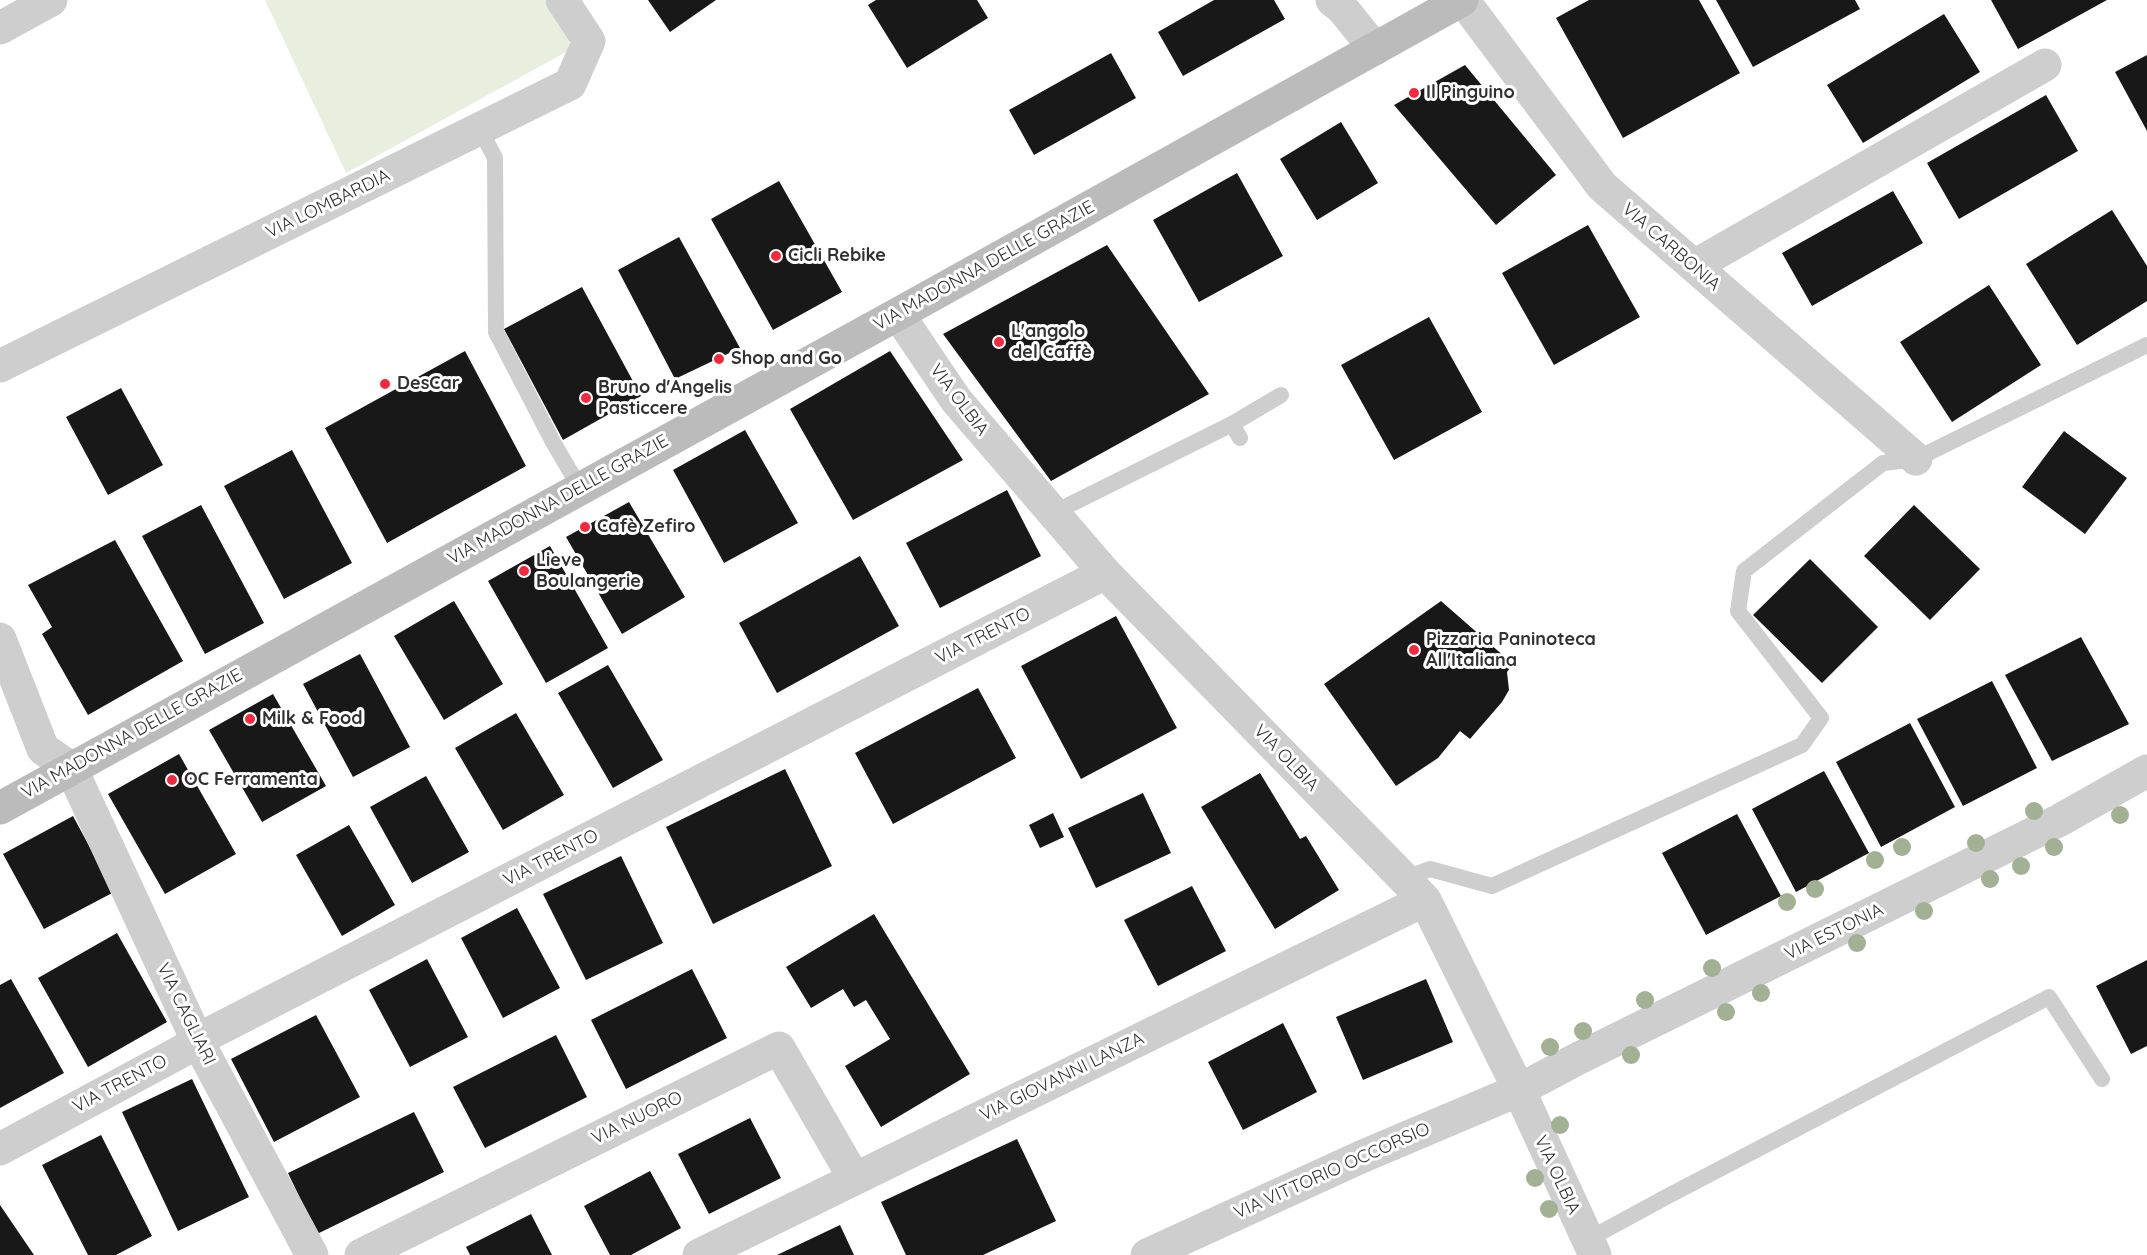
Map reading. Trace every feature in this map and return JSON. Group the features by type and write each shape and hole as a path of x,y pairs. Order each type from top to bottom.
{"street":[{"path":"0,27 51,0"},
{"name":"VIA LOMBARDIA","path":"0,366 570,84 589,41 562,0"},
{"path":"1332,0 1342,8 1375,49"},
{"name":"VIA MADONNA DELLE GRAZIE","path":"0,807 898,314 1463,0"},
{"name":"VIA CARBONIA","path":"1463,0 1602,186 1916,459"},
{"path":"1694,266 2046,65"},
{"name":"VIA OLBIA","path":"898,314 956,400 1105,573 1415,889 1519,1090 1591,1248"},
{"name":"VIA TRENTO","path":"0,1149 182,1051 198,1040 1105,573"},
{"path":"0,639 43,749 71,768"},
{"name":"VIA CAGLIARI","path":"71,768 198,1040 312,1255"},
{"name":"VIA ESTONIA","path":"1519,1090 2060,820 2147,771"},
{"name":"VIA GIOVANNI LANZA","path":"699,1255 854,1178 1415,889"},
{"name":"VIA NUORO","path":"361,1255 779,1048 854,1178"},
{"name":"VIA VITTORIO OCCORSIO","path":"1147,1255 1361,1157 1519,1090"}],"lane":[{"path":"480,129 495,158 496,332 553,442 580,488"},
{"path":"1415,889 1430,869 1492,886 1802,746 1821,718 1738,611 1744,571 1883,464 1916,459 2147,345"},
{"path":"1053,513 1236,431 1281,395"},
{"path":"1591,1248 1668,1196 2049,998 2102,1079"}],"green space":[{"path":"265,0 544,0 571,31 568,51 346,173"}],"building":[{"path":"648,0 716,0 670,32"},
{"path":"876,0 977,0 988,18 907,68 868,5"},
{"path":"1214,0 1274,0 1285,19 1183,76 1158,32"},
{"path":"1589,0 1699,0 1740,73 1623,138 1556,18"},
{"path":"1716,0 1855,0 1860,9 1753,67"},
{"path":"1991,0 2107,0 2018,49"},
{"path":"1944,14 1980,72 1863,143 1827,85"},
{"path":"1111,53 1136,98 1034,155 1009,110"},
{"path":"2147,55 2147,131 2115,72"},
{"path":"1465,65 1556,175 1496,225 1394,105"},
{"path":"2046,95 2078,151 1959,219 1927,163"},
{"path":"1341,122 1378,183 1317,220 1280,159"},
{"path":"1237,173 1283,256 1199,302 1153,220"},
{"name":"Cicli Rebike","path":"779,181 842,292 773,330 711,219"},
{"path":"1893,191 1923,243 1812,306 1782,253"},
{"path":"2112,210 2147,266 2147,301 2077,345 2026,264"},
{"path":"1588,225 1640,317 1554,365 1502,273"},
{"path":"679,237 740,348 675,379 618,270"},
{"path":"1107,245 1209,394 1051,481 943,334"},
{"path":"1989,285 2041,365 1952,422 1900,342"},
{"path":"582,287 641,396 563,440 504,329"},
{"path":"1429,317 1482,412 1394,460 1341,365"},
{"path":"465,351 526,466 387,543 325,428"},
{"path":"890,351 963,460 853,520 790,409"},
{"path":"121,388 163,465 108,495 66,417"},
{"path":"745,430 798,523 724,563 673,470"},
{"path":"2064,431 2127,478 2085,534 2022,487"},
{"path":"292,450 352,563 284,599 224,486"},
{"path":"1007,490 1041,556 940,608 906,543"},
{"path":"629,502 685,597 622,634 566,537"},
{"path":"201,505 264,623 205,654 142,536"},
{"path":"1914,505 1980,569 1930,620 1864,556"},
{"path":"115,540 183,661 88,715 42,634 52,627 28,585"},
{"path":"550,546 608,648 546,683 488,581"},
{"path":"860,556 899,626 777,693 739,623"},
{"path":"1810,559 1878,627 1822,683 1753,615"},
{"path":"454,601 503,684 444,720 394,636"},
{"path":"1441,601 1513,664 1507,672 1509,690 1502,702 1470,739 1460,731 1438,758 1396,786 1324,684"},
{"path":"1116,616 1177,728 1081,779 1021,666"},
{"path":"2081,637 2129,724 2052,761 2005,675"},
{"path":"360,654 410,747 353,777 303,684"},
{"path":"608,665 663,760 613,788 558,693"},
{"path":"1992,681 2037,768 1963,806 1917,719"},
{"path":"978,688 1016,758 893,824 855,753"},
{"path":"273,694 326,786 262,822 209,730"},
{"path":"516,713 564,795 503,830 455,748"},
{"path":"1910,723 1955,807 1881,847 1836,762"},
{"path":"179,754 236,854 165,894 108,794"},
{"path":"785,769 832,866 713,924 666,827"},
{"path":"1824,771 1869,853 1796,892 1752,809"},
{"path":"1260,773 1300,839 1306,836 1339,890 1275,929 1201,807"},
{"path":"426,776 469,852 412,883 370,807"},
{"path":"1143,793 1171,853 1096,888 1068,828"},
{"path":"1053,813 1064,837 1040,848 1029,825"},
{"path":"1737,814 1781,896 1706,935 1662,853"},
{"path":"73,816 114,892 44,929 3,854"},
{"path":"349,825 395,905 342,936 296,855"},
{"path":"621,856 663,943 586,980 543,894"},
{"path":"1192,886 1226,951 1158,986 1124,920"},
{"path":"517,908 560,988 503,1018 461,938"},
{"path":"874,914 970,1074 881,1127 845,1066 890,1039 866,1000 854,1007 843,989 811,1008 786,967"},
{"path":"117,933 167,1022 88,1067 38,978"},
{"path":"427,959 468,1037 410,1067 369,990"},
{"path":"2147,960 2147,1046 2131,1054 2096,986"},
{"path":"692,969 727,1038 626,1089 591,1020"},
{"path":"11,979 64,1073 0,1108 0,985"},
{"path":"1426,979 1453,1042 1363,1080 1336,1017"},
{"path":"316,1015 360,1097 274,1142 231,1059"},
{"path":"1283,1023 1317,1092 1243,1130 1208,1062"},
{"path":"556,1035 587,1097 485,1148 453,1087"},
{"path":"192,1079 249,1197 178,1231 122,1112"},
{"path":"414,1112 444,1172 317,1234 288,1173"},
{"path":"750,1118 781,1178 709,1214 678,1154"},
{"path":"101,1135 152,1236 116,1255 88,1255 42,1165"},
{"path":"1017,1139 1056,1221 983,1255 906,1255 881,1202"},
{"path":"650,1171 681,1228 631,1255 610,1255 584,1206"},
{"path":"0,1205 34,1255 0,1255"},
{"path":"531,1214 552,1255 470,1255 466,1247"},
{"path":"840,1225 854,1255 777,1255"}],"place":[{"name":"Il Pinguino","path":"1414,93"},
{"name":"Cicli Rebike","path":"776,256"},
{"name":"L'angolo del Caffè","path":"999,342"},
{"name":"Shop and Go","path":"719,359"},
{"name":"DesCar","path":"385,384"},
{"name":"Bruno d'Angelis Pasticcere","path":"586,398"},
{"name":"Cafè Zefiro","path":"585,527"},
{"name":"Lieve Boulangerie","path":"524,571"},
{"name":"Pizzaria Paninoteca All'Italiana","path":"1414,650"},
{"name":"Milk & Food","path":"250,719"},
{"name":"OC Ferramenta","path":"172,780"}]}
